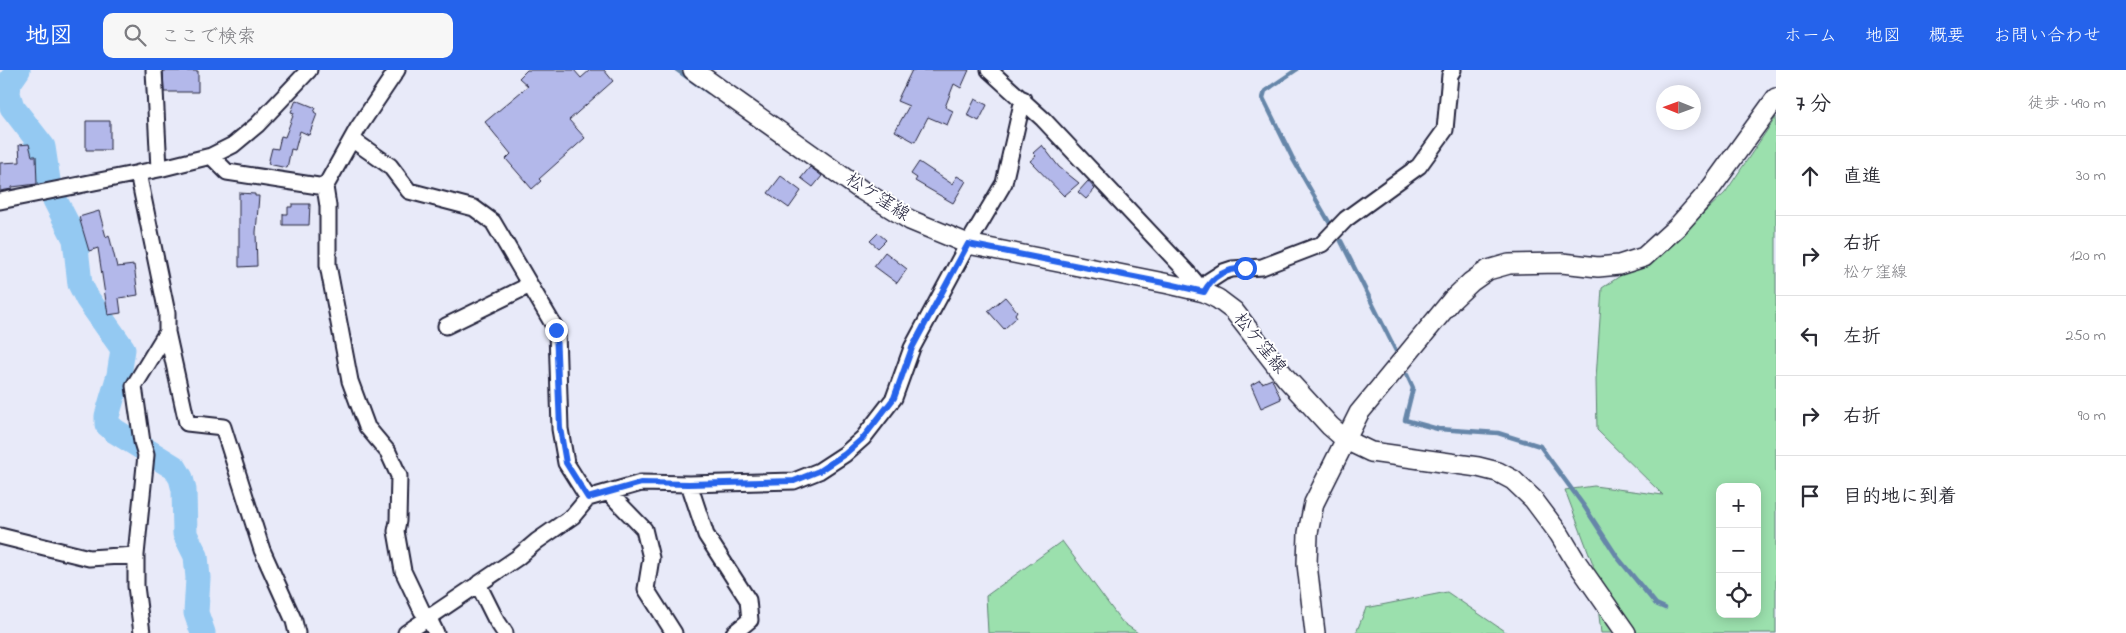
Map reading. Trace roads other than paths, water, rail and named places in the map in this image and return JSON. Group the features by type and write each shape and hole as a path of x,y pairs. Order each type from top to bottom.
{"street":[{"path":"154,70 159,169"},
{"path":"0,201 159,169 211,156 233,145 257,125 309,70"},
{"path":"397,70 358,128 325,187 328,206 328,265 350,381 367,427 388,452 399,476 396,531 403,571 422,611 428,617 436,633"},
{"name":"松ケ窪線","path":"693,70 860,188 910,220 968,244 1204,292 1234,311 1286,378 1330,426 1346,440 1371,452 1478,467 1498,472 1513,480 1533,498 1626,633"},
{"path":"989,70 1023,100 1188,272 1204,292 1209,281 1223,272 1232,269 1262,267 1322,244 1346,219 1419,166 1445,130 1450,75 1453,70"},
{"path":"1315,633 1307,564 1308,533 1314,503 1359,413 1452,300 1471,282 1488,270 1509,264 1562,263 1598,267 1619,265 1644,257 1677,227 1708,192 1776,98"},
{"path":"406,633 517,558 537,541 573,516 588,498 641,483 689,484 794,481 819,471 845,454 863,438 894,398 912,348 968,244 1004,183 1023,100"},
{"path":"353,140 390,166 409,191 474,208 493,222 556,330 560,428 566,463 588,498"},
{"path":"211,156 227,172 325,187"},
{"path":"138,173 167,313 167,332 187,423 223,427 262,550 294,621 297,633"},
{"path":"446,326 530,285"},
{"path":"142,633 136,586 136,555 144,449 134,386 167,332"},
{"path":"689,484 706,535 748,600 750,620 734,633"},
{"path":"609,493 644,530 651,558 646,589 674,633"},
{"path":"0,536 89,558 136,555"},
{"path":"478,584 494,618 505,633"}],"waterway":[{"path":"18,70 9,83 8,94 12,107 43,147 48,180"},
{"path":"677,70 708,92"},
{"path":"1296,70 1265,91 1263,98 1294,161 1329,222"},
{"path":"55,200 75,239 80,284 87,298 123,349 119,375 107,416 107,424 115,431 175,468 181,478 184,490 185,534 196,556 198,578 196,613 203,633"},
{"path":"1341,241 1396,351"},
{"path":"1407,375 1413,388 1405,420 1438,429 1498,433 1540,446 1584,506 1618,558 1656,604 1665,608"}]}
